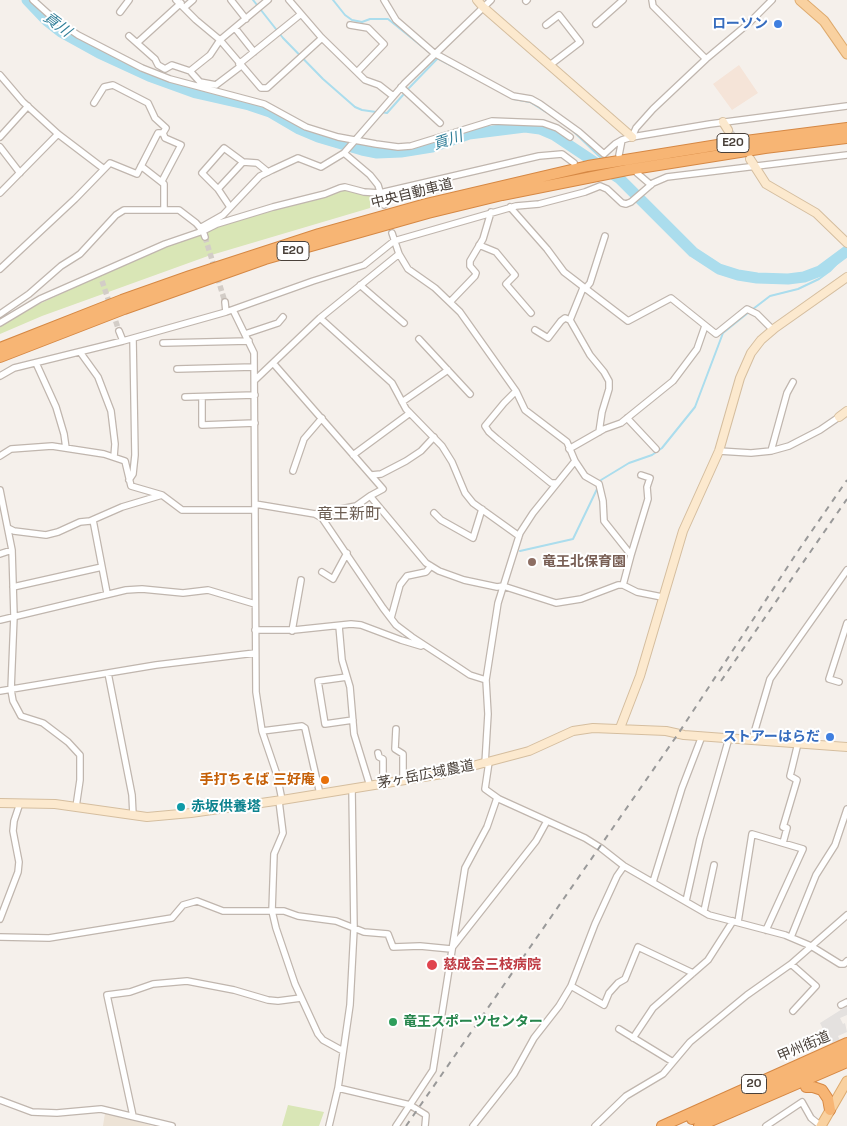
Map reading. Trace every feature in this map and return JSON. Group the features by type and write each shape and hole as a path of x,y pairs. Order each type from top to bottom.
{"highway":[{"name":"中央自動車道","path":"0,357 124,309 265,259 428,213 595,178 622,162 721,145 847,128"},
{"name":"中央自動車道","path":"0,348 122,300 291,242 426,204 588,166 847,138"},
{"name":"甲州街道","path":"662,1126 847,1043"},
{"name":"甲州街道","path":"698,1123 847,1052"},
{"name":"甲州街道","path":"678,1126 698,1123 847,1062"},
{"name":"20","path":"715,1126 847,1068"},
{"path":"806,1087 822,1090 828,1099 830,1110"}],"main road":[{"path":"800,0 824,21 847,54"},
{"path":"821,1126 847,1081"}],"street":[{"path":"34,0 53,18 78,35 142,68 170,79 264,104 317,131 354,140 398,147 411,146 492,120 543,123 558,127 570,137"},
{"path":"120,12 129,0"},
{"path":"137,43 181,3 193,0"},
{"path":"231,0 246,19"},
{"path":"190,70 210,55 220,40 268,0"},
{"path":"289,0 322,38 365,80 379,85 393,96"},
{"path":"384,0 396,20 432,55 513,96 531,99 563,119 604,154 615,144 632,137 723,122 847,106"},
{"path":"477,0 632,137"},
{"path":"202,232 223,215 260,176 298,158 321,166 344,153 401,87 491,0"},
{"path":"596,24 623,0"},
{"path":"652,0 653,6 706,59"},
{"path":"632,137 636,128 654,109 772,0"},
{"path":"181,3 196,20 220,40 261,88 267,88 322,38"},
{"path":"129,36 156,59 158,65 165,69 172,65 190,70 200,82 216,86 301,14"},
{"path":"546,25 559,15 580,42 550,65"},
{"path":"350,25 368,28 384,44 357,72"},
{"path":"235,28 254,52"},
{"path":"0,75 2,82 58,134 104,169"},
{"path":"0,270 75,200 110,163 137,174 158,132 162,133 166,128 155,118 148,103 113,85 104,87 94,103"},
{"path":"401,87 440,123"},
{"path":"0,137 28,106"},
{"path":"558,127 563,119"},
{"path":"723,122 728,130"},
{"path":"162,133 165,138 181,145 162,181"},
{"path":"0,193 58,134"},
{"path":"622,140 622,162"},
{"path":"0,147 20,173"},
{"path":"230,207 218,189 202,173 224,148 243,162 257,163 268,172"},
{"path":"344,153 370,174 378,185 384,205"},
{"path":"0,323 40,299 165,244 202,232 217,224 273,207 345,187 364,192 381,192 539,156 562,154 574,163"},
{"path":"595,178 600,186 608,189 622,203 626,204 651,185 667,178 752,163 847,155"},
{"path":"218,189 243,162"},
{"path":"752,163 766,184 816,213 846,242"},
{"path":"141,166 164,184 164,210"},
{"path":"638,173 651,185"},
{"path":"0,376 14,368 132,339 233,310 364,265 394,241 491,212 539,204 586,192 600,186"},
{"path":"510,208 547,248 564,272 628,321 671,298 716,334 747,309 755,313 773,330"},
{"path":"0,314 28,294 61,266 80,254 116,215 124,210 179,210 202,232"},
{"path":"450,302 475,276 476,273 470,266 470,261 483,239 491,212"},
{"path":"392,233 399,254 408,269 435,288 460,312 516,391 525,410 566,442 585,476 597,483 603,501 604,520 631,555"},
{"path":"570,320 584,288 590,283 606,236"},
{"path":"479,246 496,252 515,276 506,284 531,313"},
{"path":"255,380 320,318 399,254"},
{"path":"98,273 102,281"},
{"path":"620,728 640,676 683,531 719,452 740,378 752,353 761,340 773,330 847,277"},
{"path":"360,285 404,323"},
{"path":"225,302 226,312"},
{"path":"233,310 254,353 256,692 262,731 277,775 283,833 274,854 272,910 283,954 318,1034 323,1040 343,1052"},
{"path":"246,334 278,323 283,317"},
{"path":"320,318 392,383 410,413 442,446 452,462 465,493 473,503 519,536"},
{"path":"535,330 548,338 561,321 565,318 570,320 590,355 604,372 609,381 609,389 602,412 599,432"},
{"path":"570,449 599,432 621,423 672,381 697,349 705,326"},
{"path":"119,331 123,341"},
{"path":"129,480 133,474 135,455 132,339"},
{"path":"419,339 470,394"},
{"path":"163,343 249,341"},
{"path":"80,352 98,377 111,411 115,444 114,457"},
{"path":"36,363 56,407 66,448"},
{"path":"0,456 11,449 20,447 52,446 104,454 125,461 131,486 162,495 182,510 255,507 315,514 356,506 383,489 273,363"},
{"path":"177,369 254,367"},
{"path":"402,402 448,370"},
{"path":"771,451 787,393 793,382"},
{"path":"516,391 485,426 497,439 551,483 557,483"},
{"path":"185,398 255,395"},
{"path":"202,397 202,425 255,423"},
{"path":"719,452 751,453 771,451 789,446 820,430 847,411"},
{"path":"353,455 410,413"},
{"path":"293,471 304,439 322,418"},
{"path":"627,418 656,449"},
{"path":"371,475 381,474 421,452 434,437"},
{"path":"575,461 533,513 519,536 498,603 486,680 488,714 485,789 497,798 601,848 624,866 709,914 791,937 811,946 840,964 844,964 847,961"},
{"path":"623,585 648,499 647,488 650,478 641,475"},
{"path":"0,490 3,518 8,528 12,550 14,616 11,690 13,701 21,716 43,723 68,742 80,755 80,780 76,807"},
{"path":"8,528 14,531 46,535 80,522 92,520 122,507 162,495"},
{"path":"370,496 415,552 439,571 464,580 497,587 504,586 556,603 582,599 618,584 637,592 662,597"},
{"path":"434,513 441,520 473,538 482,509"},
{"path":"315,514 322,518 391,618 426,647 470,674 486,680"},
{"path":"92,520 107,593"},
{"path":"0,554 12,550"},
{"path":"322,572 333,579 347,553"},
{"path":"391,618 400,585 407,576 426,572 431,566"},
{"path":"13,587 102,568"},
{"path":"752,740 770,679 847,570"},
{"path":"292,630 301,580"},
{"path":"840,580 847,585"},
{"path":"0,620 107,593 142,589 183,593 208,590 255,604"},
{"path":"839,682 829,679 846,632 847,623"},
{"path":"255,630 292,630 361,625 426,647"},
{"path":"339,626 342,660 350,687 354,734 370,786"},
{"path":"0,691 156,665 255,653"},
{"path":"108,673 132,795 133,815"},
{"path":"347,677 318,681 325,724 353,720"},
{"path":"262,731 302,726 305,728 320,794"},
{"name":"茅ヶ岳広域農道","path":"0,804 47,803 147,817 165,815 281,800 442,774 529,751 573,732 593,728 620,728 847,747"},
{"path":"396,729 395,749 404,754 403,780"},
{"path":"653,882 682,788 702,736"},
{"path":"686,901 700,839 728,738"},
{"path":"783,843 787,828 783,827 797,780 790,776 798,743"},
{"path":"378,753 379,757 383,759 382,784"},
{"path":"329,1126 338,1088 350,1005 354,928 352,789"},
{"path":"396,1126 433,1070 465,868 487,827 497,798"},
{"path":"0,919 18,872 19,862 13,831 20,803"},
{"path":"791,937 816,875 835,845 847,808"},
{"path":"451,949 536,842 547,821"},
{"path":"633,1038 653,1008 708,960 735,922 752,834 803,849 766,930"},
{"path":"704,911 714,865"},
{"path":"473,1126 514,1074 534,1038 559,1006 571,986 594,924 617,876 624,866"},
{"path":"0,937 49,938 172,918 183,905 197,901 223,911 284,911 298,916 336,921 364,932 388,934 393,948 420,946 451,949"},
{"path":"595,1126 626,1096 663,1074 690,1042 747,995 791,964 847,915"},
{"path":"571,986 604,1005 609,993 618,983 625,979 638,947 693,973"},
{"path":"791,964 816,986 793,1011"},
{"path":"133,1116 107,995 130,992 153,984 186,981 234,990 268,1000 278,1001 301,998"},
{"path":"841,1005 847,1002"},
{"path":"619,1030 673,1062"},
{"path":"338,1088 410,1105 426,1114 425,1126"},
{"path":"0,1100 32,1112 57,1113 101,1109 172,1126"},
{"path":"766,1126 802,1102 811,1118 821,1126"}],"shaded area":[{"path":"739,65 758,93 732,110 713,84"},
{"path":"847,1006 847,1015 840,1018 843,1024 845,1023 847,1032 838,1036 840,1041 831,1045 820,1023"},
{"path":"105,1113 153,1126 103,1126"}],"green space":[{"path":"345,190 370,196 370,208 208,256 42,316 0,334 0,326 39,304 150,253 223,225"},
{"path":"288,1105 324,1112 319,1126 282,1126"}],"waterway":[{"name":"貢川","path":"27,0 47,21 61,32 99,53 149,76 196,93 249,105 270,112 299,129 318,137 362,150 377,153 401,152 432,147 469,134 525,127 540,129 554,135 620,179 693,252 719,269 738,275 788,279 804,277 820,271 847,251"},
{"path":"253,0 283,38 323,79 355,107 376,112"},
{"path":"333,0 345,15 352,20 362,22 370,19 388,19 429,52"},
{"path":"435,57 473,77"},
{"path":"409,88 437,59"},
{"path":"381,112 387,113 403,95"},
{"path":"514,99 530,102 546,112"},
{"path":"571,129 603,160"},
{"name":"貢川","path":"617,175 620,179"},
{"path":"753,309 770,296 798,289 819,279 830,271 847,253"},
{"path":"600,483 601,480 629,463 652,455 662,448 695,407 723,333 749,312"},
{"path":"520,551 573,539 598,487"}],"tunnel":[{"path":"728,130 740,146"},
{"path":"205,237 225,302"},
{"path":"102,281 119,331"}],"railway":[{"path":"406,1126 678,734 847,480"},
{"path":"721,681 847,499"}],"place":[{"name":"ローソン","path":"778,24"},
{"name":"竜王北保育園","path":"532,562"},
{"name":"ストアーはらだ","path":"830,737"},
{"name":"手打ちそば 三好庵","path":"325,780"},
{"name":"赤坂供養塔","path":"181,807"},
{"name":"慈成会三枝病院","path":"432,965"},
{"name":"竜王スポーツセンター","path":"393,1022"}],"district":[{"name":"竜王新町","path":"349,515"}]}
